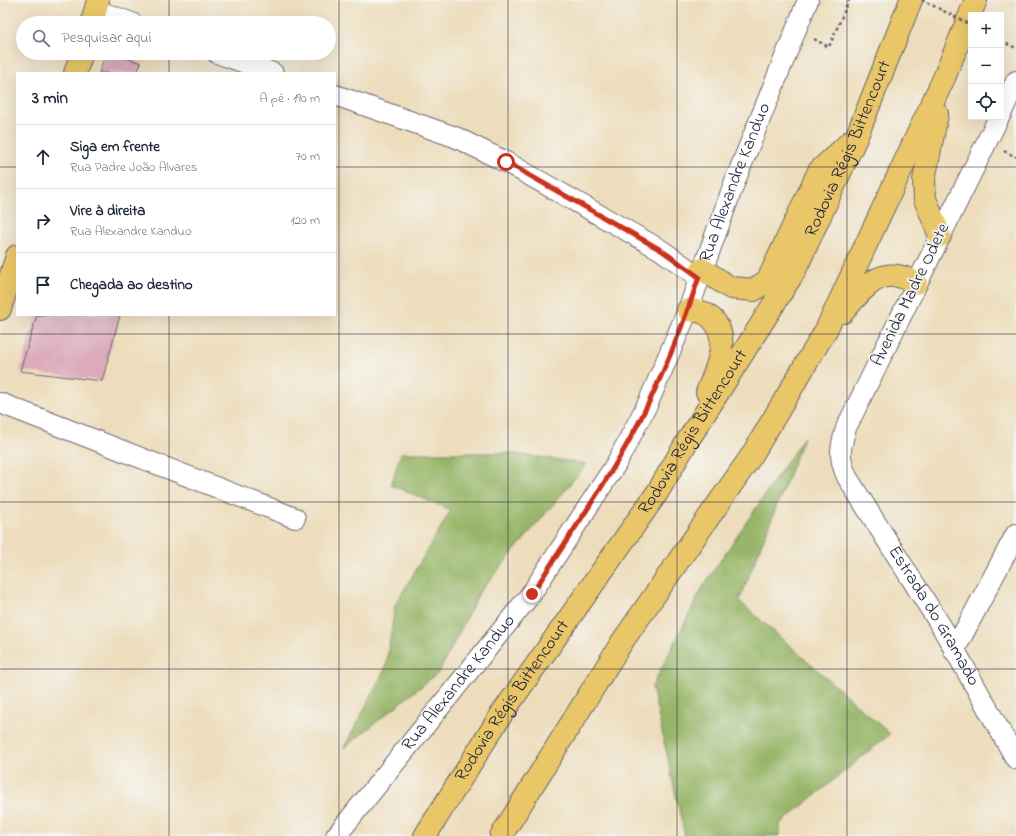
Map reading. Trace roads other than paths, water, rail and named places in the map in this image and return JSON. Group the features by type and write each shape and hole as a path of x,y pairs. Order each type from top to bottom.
{"main road":[{"name":"Rodovia Régis Bittencourt","path":"425,836 501,715 657,494 685,445 794,272 856,138 911,0"},
{"path":"501,836 622,642 752,455 826,330 944,78 976,0"},
{"path":"76,72 80,60"},
{"path":"940,236 925,198 924,180 944,78"},
{"path":"701,273 731,288 754,290 768,280 819,170 856,138"},
{"path":"0,308 16,259"},
{"path":"826,330 875,278 889,275 908,278 916,283"},
{"path":"685,445 720,360 722,345 717,324 703,312 688,310"}],"street":[{"name":"Rua Alexandre Kanduo","path":"336,836 532,594 616,464 648,403 688,310 735,181 808,0"},
{"path":"95,11 110,16"},
{"path":"237,60 270,72"},
{"path":"1004,107 1016,81"},
{"path":"336,95 455,137 506,162 701,273"},
{"name":"Avenida Madre Odete","path":"846,477 840,462 840,449 846,428 916,283 998,120"},
{"path":"0,403 295,518"},
{"name":"Estrada do Gramado","path":"846,477 943,629 1016,759"},
{"path":"954,651 1016,534"}]}
